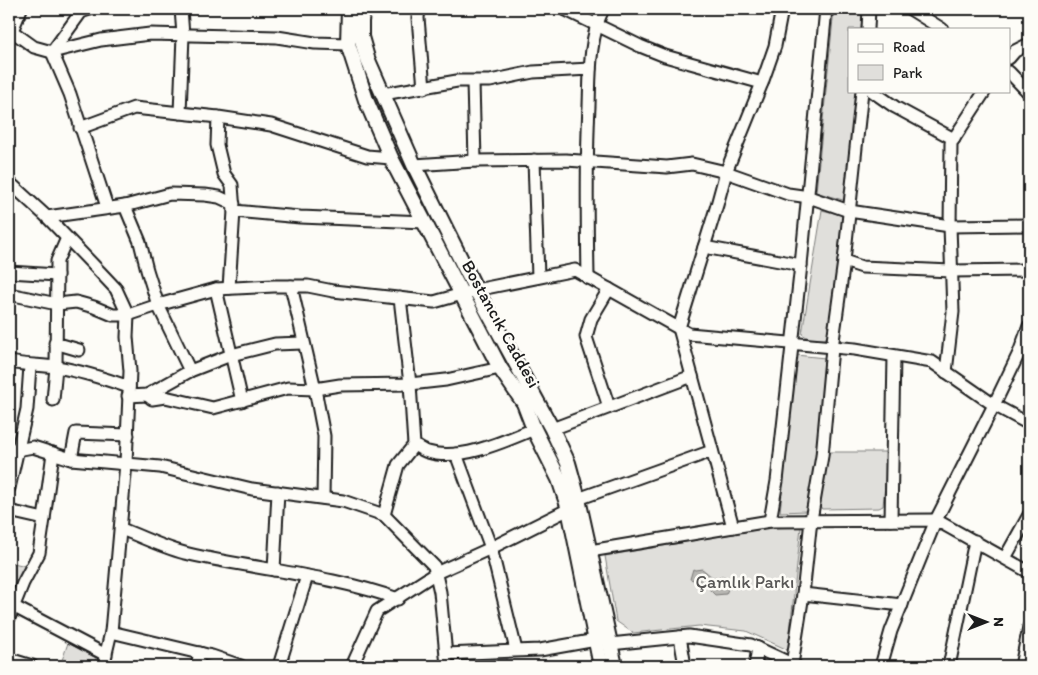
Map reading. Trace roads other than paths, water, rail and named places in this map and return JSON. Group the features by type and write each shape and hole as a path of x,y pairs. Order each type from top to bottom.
{"main road":[{"name":"Bostancık Caddesi","path":"349,9 348,44 366,100 391,158 500,368 524,403 534,429 559,479 569,510 601,666"},
{"name":"Bostancık Caddesi","path":"363,9 360,21 361,37 367,58 414,165 476,290 552,429 568,463 578,499 615,666"}],"street":[{"path":"20,9 10,30 34,47 52,52 101,40 150,34 277,37 315,43 348,44"},
{"path":"52,52 81,12 90,9"},
{"path":"180,113 183,35 181,9"},
{"path":"419,9 418,18 424,88"},
{"path":"564,9 665,56 762,83"},
{"path":"588,278 586,161 590,69 595,25 603,9"},
{"path":"733,527 680,328 726,172 775,46 782,9"},
{"path":"770,521 777,480 793,344 809,197 826,9"},
{"path":"868,28 869,9"},
{"path":"910,9 940,28"},
{"path":"1010,57 1015,51 1029,44"},
{"path":"52,52 70,94 107,207"},
{"path":"383,94 457,81 490,82 533,72 590,69"},
{"path":"1010,73 1029,93"},
{"path":"473,82 475,161"},
{"path":"610,644 690,636 751,645 794,666 811,520 822,456 832,348 844,261 862,92"},
{"path":"873,92 895,107 954,139"},
{"path":"946,372 952,312 951,143 984,92"},
{"path":"80,128 134,108 218,117 271,126 367,156 391,158"},
{"path":"218,117 217,145 224,174 232,185 234,208 228,288"},
{"path":"534,160 538,278"},
{"path":"414,165 534,160 586,161 668,167 692,164 726,172 788,194 809,197 849,211 950,226 1029,225"},
{"path":"9,182 67,238 116,290 128,315 128,435 111,632 104,660 11,606"},
{"path":"46,217 125,206 170,194 219,197 234,208 300,217 425,222"},
{"path":"125,206 140,242 158,305 190,371"},
{"path":"53,400 56,367 57,261 67,238"},
{"path":"704,247 801,266"},
{"path":"844,261 862,267 951,271 1029,270"},
{"path":"9,294 57,304 76,302 113,315 128,315 216,289 228,288 308,286 333,291 434,302 476,290 575,270 689,334 832,348 932,362 994,405 1029,424"},
{"path":"9,272 57,275"},
{"path":"291,286 324,436 323,498"},
{"path":"216,289 242,401"},
{"path":"609,289 591,319 586,337 610,407"},
{"path":"384,515 398,465 414,444 410,384 400,298"},
{"path":"881,666 891,631 936,520 1019,353 1029,326"},
{"path":"55,343 79,350"},
{"path":"147,395 190,371 231,354 275,344 304,343"},
{"path":"891,520 894,356"},
{"path":"9,362 30,366 56,367 100,377 128,392 147,395 152,399 165,397 213,408 288,388 315,389 340,386 410,384 446,380 500,368"},
{"path":"9,488 13,449 27,409 30,366"},
{"path":"552,429 692,376"},
{"path":"414,444 428,452 456,454 490,447 534,429"},
{"path":"71,459 76,433 128,435"},
{"path":"13,449 32,446 71,459 160,467 252,489 343,501 384,515 434,566 440,592 447,666"},
{"path":"578,499 712,451"},
{"path":"9,618 11,606 39,554 53,452"},
{"path":"456,454 491,548 516,650"},
{"path":"274,570 278,492"},
{"path":"352,666 377,612 436,573 569,510"},
{"path":"9,511 44,519"},
{"path":"590,551 770,521 936,520 1029,572"},
{"path":"1005,558 1028,521"},
{"path":"121,529 187,554 307,576 372,590 398,599"},
{"path":"949,666 975,541"},
{"path":"279,666 307,576"},
{"path":"803,594 902,605"},
{"path":"1021,666 1029,627"},
{"path":"111,632 200,653 241,666"},
{"path":"680,637 685,666"},
{"path":"446,654 540,650 596,640"},
{"path":"755,666 758,648"},
{"path":"197,666 200,653"},
{"path":"9,659 32,666"}],"park label":[{"name":"Çamlık Parkı","path":"745,582"}]}
